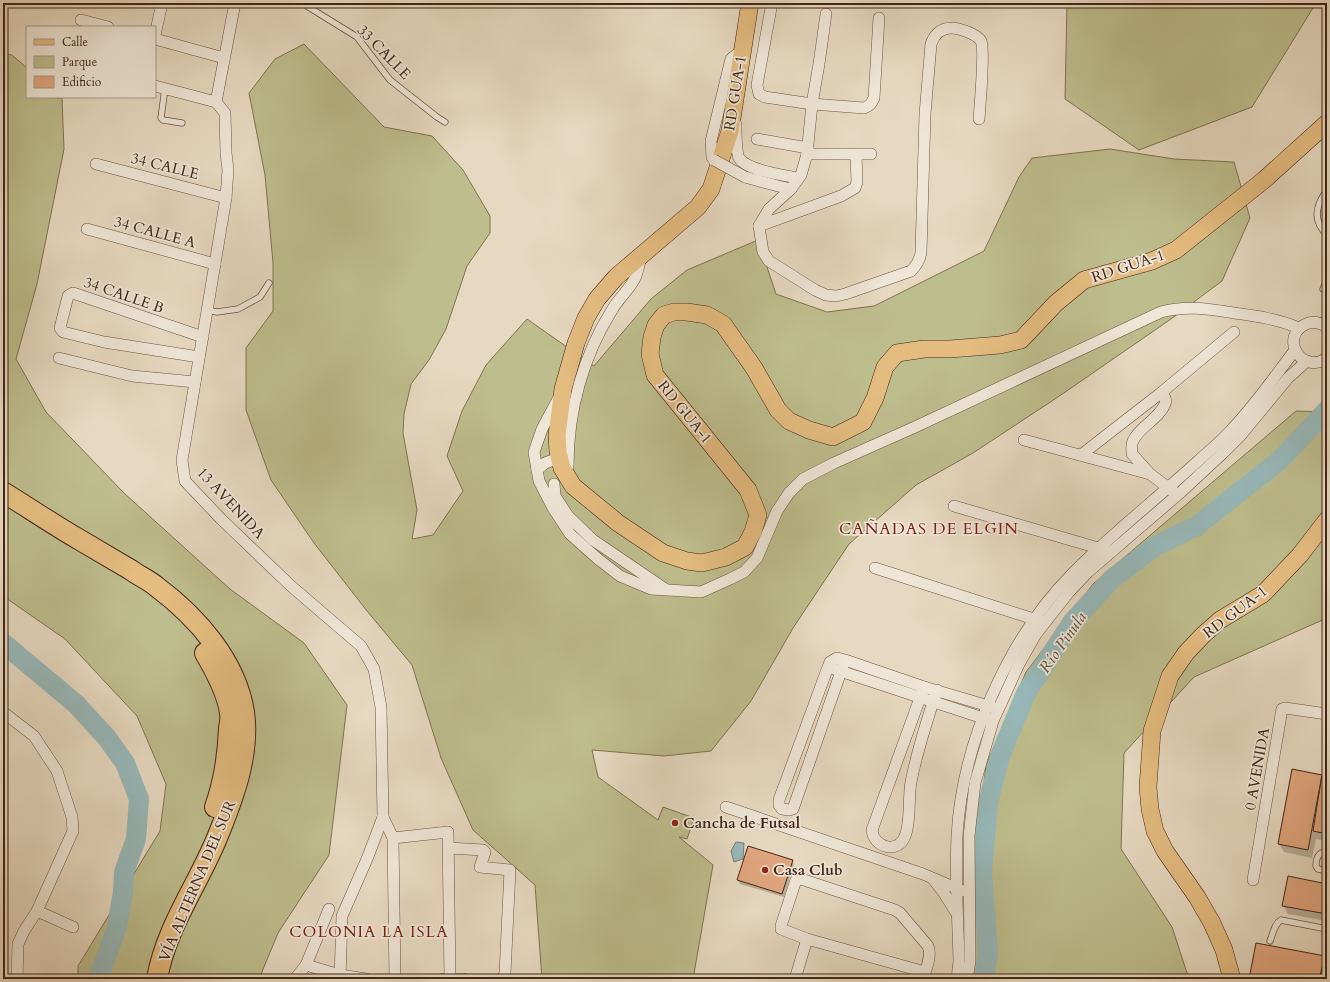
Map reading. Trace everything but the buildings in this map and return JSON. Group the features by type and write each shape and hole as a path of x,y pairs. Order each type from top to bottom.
{"highway":[{"name":"VÍA ALTERNA DEL SUR","path":"3,492 72,536 156,586 178,604 217,648 230,670 238,690 244,713 244,739 241,770 235,791 146,966 144,979"},
{"name":"VÍA ALTERNA DEL SUR","path":"3,509 64,547 149,596 184,628 205,654 217,675 230,713 229,738 222,789 213,832"},
{"name":"VÍA ALTERNA DEL SUR","path":"157,979 162,937"}],"main road":[{"name":"RD GUA-1","path":"750,3 730,131 710,188 698,207 616,277 597,299 586,318 576,343 563,389 557,435 564,462 562,468 573,486 618,523 663,553 687,561 702,563 726,557 745,546 753,532 758,515 748,490 654,375 650,354 652,337 656,325 664,315 674,312 707,315 722,324 754,368 778,410 789,421 809,430 833,437 863,422 875,398 885,367 897,353 924,349 950,349 1000,345 1021,340 1056,303 1084,280 1152,261 1176,250 1264,180 1327,123"},
{"name":"RD GUA-1","path":"1232,979 1224,950 1212,923 1197,896 1165,851 1155,831 1150,809 1148,787 1152,731 1170,676 1186,653 1220,620 1263,594 1300,555 1327,520"}],"street":[{"path":"156,30 162,3"},
{"path":"160,87 216,102 234,3"},
{"path":"771,8 757,85 759,94 764,98 812,104 864,108 869,107 874,98 878,18"},
{"path":"826,14 812,104 808,151 803,168 791,188 769,209 759,226 762,252 769,261 815,290 826,295 836,296 911,271 918,262 921,252 925,114 931,44 935,36 943,30 957,28 976,36 981,41 982,53 979,118"},
{"path":"81,20 104,26"},
{"path":"156,39 224,58"},
{"path":"742,50 731,59 710,141 712,157 714,160 745,177 791,188"},
{"name":"13 AVENIDA","path":"216,102 225,113 228,170 226,198 182,460 186,481 222,520 292,586 361,646 374,669 381,707 382,817 393,838 395,979"},
{"path":"734,104 738,153 740,160 749,166 797,178"},
{"path":"757,139 808,151 856,155 871,154"},
{"path":"759,226 840,196 855,188 857,182 856,155"},
{"name":"34 CALLE","path":"96,164 226,198"},
{"name":"34 CALLE A","path":"88,229 215,264"},
{"path":"537,470 545,463 564,462 568,448 576,391 592,347 612,310 635,278 641,256"},
{"name":"34 CALLE B","path":"199,358 104,342 63,332 60,328 68,296 73,293 203,337"},
{"path":"563,389 542,429 534,452 539,481 553,508 570,534 620,576 651,589 701,592 744,572 757,558 777,511 789,493 802,479 1161,312 1174,309 1198,308 1268,318 1288,323 1299,328"},
{"path":"1327,327 1321,323 1315,322 1304,325 1299,328 1294,338 1295,350 1298,355 1307,361 1318,362 1327,358"},
{"path":"1081,455 1162,392 1234,332"},
{"path":"967,979 970,961 968,836 971,810 988,720 986,705 1009,660 1040,621 1088,572 1110,553 1173,492 1234,428 1295,350"},
{"path":"60,358 132,376 195,382"},
{"path":"957,979 959,962 957,836 961,802 969,761 988,720 998,709 1019,664 1036,634 1040,621 1061,585 1100,548 1224,452 1241,435 1288,378 1307,361"},
{"path":"1162,392 1165,398 1165,404 1156,416 1138,433 1132,442 1132,454 1150,474 1173,492"},
{"path":"1024,440 1150,474"},
{"path":"554,484 555,496 568,516 593,540 667,590"},
{"path":"954,506 1100,548 1110,553"},
{"path":"875,568 1040,621"},
{"path":"843,665 793,809 782,809 779,805 779,800 830,662 837,658 843,665 922,692 933,702 988,720"},
{"path":"922,692 937,690 998,709"},
{"path":"922,692 872,830 872,836 875,840 889,847 901,845 905,836 911,782 937,690"},
{"name":"0 AVENIDA","path":"1253,880 1282,709 1285,708 1327,714"},
{"path":"3,712 34,736 57,771 72,817 74,831 37,910 18,944 17,979"},
{"path":"726,807 931,877 969,894"},
{"path":"340,977 342,916 367,859 382,817"},
{"path":"393,838 448,832 450,979"},
{"path":"448,848 483,850 484,852 480,867 510,870 505,973 501,979"},
{"path":"931,877 944,893 958,915"},
{"path":"798,879 895,910 900,913 930,949 929,958 924,976 807,939 781,929 780,927 796,880 798,879"},
{"path":"294,979 306,965 329,909"},
{"path":"37,910 73,927"},
{"path":"795,979 807,939"},
{"path":"306,965 340,977 366,979"},
{"path":"443,979 464,979"}],"lane":[{"name":"33 CALLE","path":"302,3 357,37 390,80 437,117 446,122"},
{"path":"160,87 161,118 163,120 182,123"},
{"path":"1327,192 1323,195 1316,212 1320,226 1327,235"},
{"path":"1323,289 1327,280"},
{"path":"207,310 218,312 238,309 260,297 269,283"},
{"path":"1327,852 1320,853 1316,862 1318,869 1327,871"},
{"path":"1270,941 1278,922 1281,920 1327,929"}],"green space":[{"path":"1067,3 1316,3 1252,107 1139,150 1065,99"},
{"path":"304,44 384,127 432,136 463,170 490,216 490,233 467,266 446,329 429,360 411,384 404,414 403,433 417,510 412,539 433,535 463,491 447,456 462,411 486,365 527,319 594,366 651,299 687,270 758,240 776,294 827,312 874,306 984,251 1019,177 1032,158 1110,149 1174,159 1234,162 1250,218 1222,281 1171,319 1058,397 973,453 916,485 849,544 793,628 751,701 711,751 664,756 592,750 598,777 658,820 663,807 694,818 687,839 679,837 713,865 693,979 542,979 535,885 473,830 441,758 412,665 367,611 314,543 271,480 246,410 246,348 273,311 273,263 265,175 249,93 275,59"},
{"path":"3,53 12,55 26,67 26,98 62,98 64,149 37,284 16,359 46,412 124,493 230,589 304,643 347,705 329,855 278,933 259,979 78,979 78,966 160,831 166,784 137,716 65,639 3,596"},
{"path":"1296,411 1327,412 1327,618 1194,677 1124,753 1121,849 1172,927 1189,979 967,979 974,866 986,765 1026,672 1093,584"}],"water":[{"path":"736,842 744,843 743,859 734,862 731,851"}],"waterway":[{"name":"Río Pinula","path":"984,979 988,953 982,872 988,803 1000,756 1026,693 1073,621 1112,579 1154,547 1198,525 1281,459 1327,410"},
{"path":"3,643 76,704 107,738 125,763 139,799 136,839 124,872 123,892 117,927 98,979"}],"place":[{"name":"Cancha de Futsal","path":"675,823"},
{"name":"Casa Club","path":"765,870"}],"district":[{"name":"CAÑADAS DE ELGIN","path":"929,528"},
{"name":"COLONIA LA ISLA","path":"369,931"}]}
